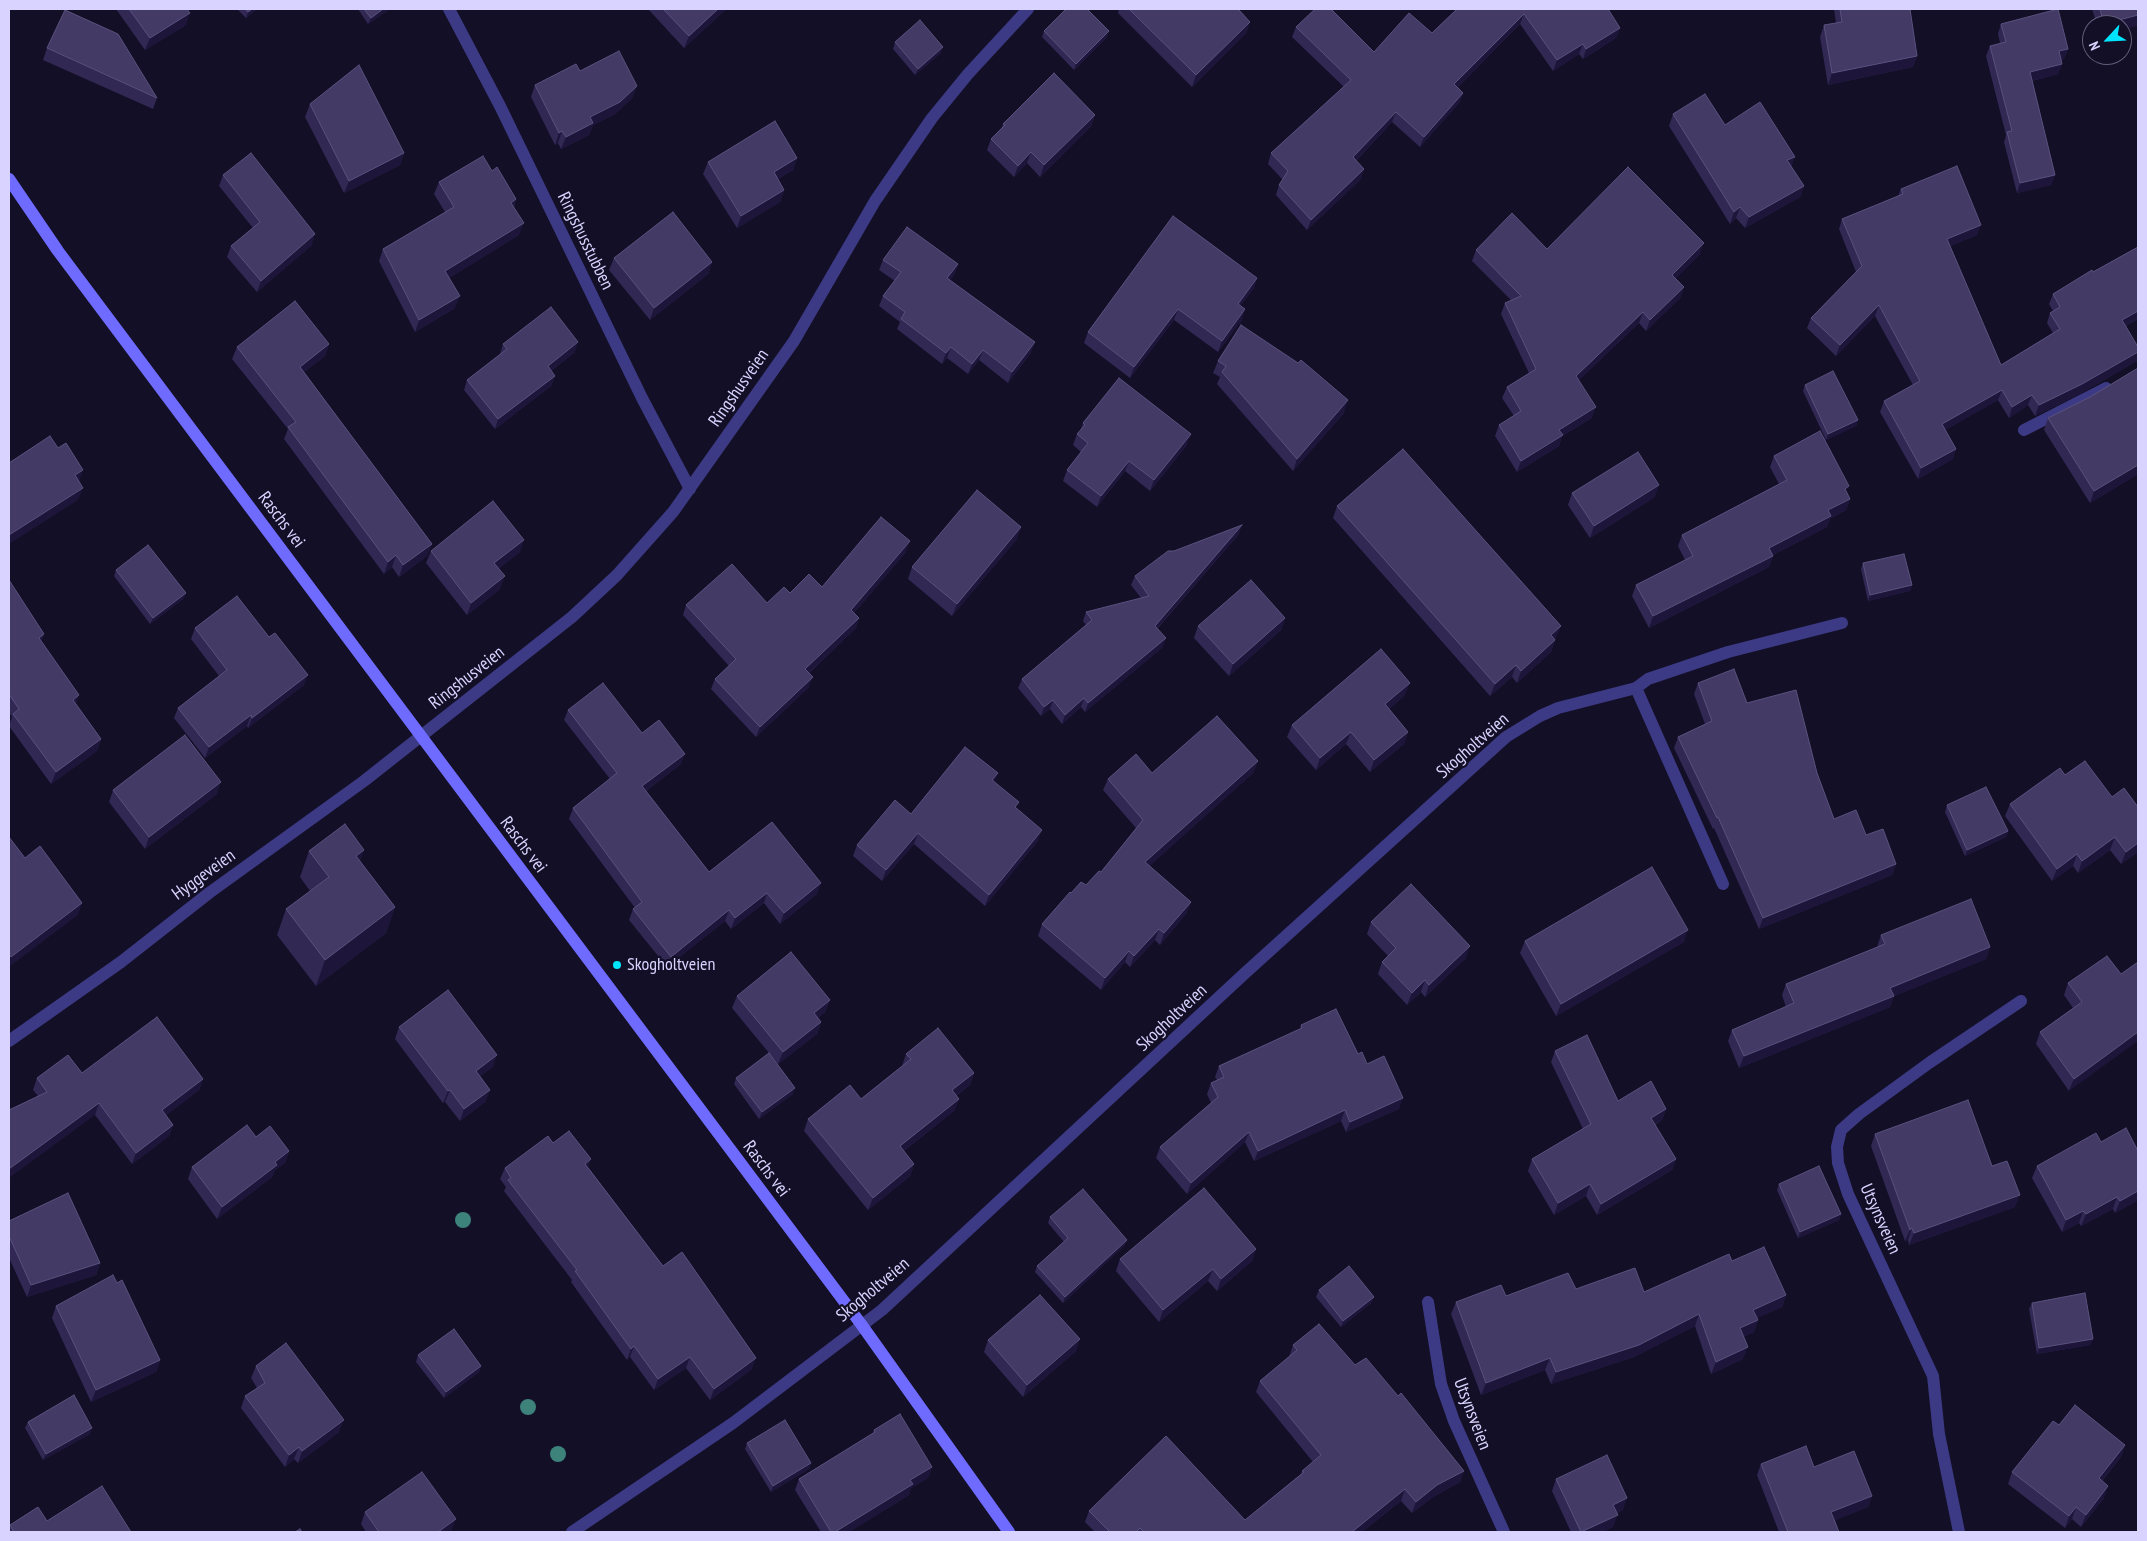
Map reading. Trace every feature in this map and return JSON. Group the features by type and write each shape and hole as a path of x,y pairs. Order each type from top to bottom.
{"street":[{"name":"Ringshusstubben","path":"449,9 500,106 638,389 690,489"},
{"name":"Ringshusveien","path":"421,737 591,599 616,575 673,512 794,341 875,201 932,118 968,74 1028,9"},
{"name":"Raschs vei","path":"9,179 58,251 861,1324 1009,1532"},
{"path":"2024,430 2082,402 2114,383"},
{"name":"Skogholtveien","path":"572,1532 733,1422 882,1310 1244,974 1506,737 1540,716 1558,708 1636,688 1648,679 1728,652 1842,623"},
{"path":"1636,688 1722,884"},
{"name":"Hyggeveien","path":"9,1041 121,962 209,893 364,781 421,737"},
{"name":"Utsynsveien","path":"1959,1532 1939,1434 1933,1376 1848,1194 1838,1163 1837,1147 1841,1130 1859,1114 1929,1063 2021,1001"},
{"name":"Utsynsveien","path":"1428,1302 1441,1384 1454,1421 1504,1532"}],"building":[{"path":"129,9 187,9 190,13 150,38"},
{"path":"364,9 383,9 371,18"},
{"path":"663,9 718,9 689,36"},
{"path":"1066,9 1087,9 1109,31 1076,64 1044,31"},
{"path":"1129,9 1238,9 1250,22 1196,75"},
{"path":"1315,9 1331,9 1374,52 1409,13 1432,33 1457,9 1608,9 1620,28 1586,49 1583,44 1557,60 1524,14 1454,84 1463,93 1424,137 1396,112 1353,157 1364,169 1311,220 1279,185 1288,171 1271,153 1351,80 1296,27"},
{"path":"1840,9 1910,9 1917,56 1832,73 1824,25 1842,22"},
{"path":"2058,9 2068,49 2059,51 2062,64 2030,72 2055,175 2020,183 2007,132 2012,131 1990,46 2006,42 2001,24"},
{"path":"2100,9 2138,9 2138,15 2132,17 2132,15 2102,15"},
{"path":"65,10 118,34 157,98 47,48"},
{"path":"920,20 943,47 918,69 895,42"},
{"path":"619,51 637,86 620,102 590,117 593,123 566,137 562,131 559,133 535,85 576,64 580,71"},
{"path":"359,65 404,153 349,181 310,104"},
{"path":"1054,73 1095,115 1044,165 1031,152 1018,166 991,139 1005,125 1003,124"},
{"path":"1705,94 1725,125 1760,102 1795,157 1787,160 1804,186 1749,217 1740,207 1734,212 1673,114"},
{"path":"775,121 797,158 774,172 784,190 741,216 708,162"},
{"path":"251,153 315,234 261,281 231,246 260,222 223,175"},
{"path":"483,156 492,171 497,167 516,199 511,203 524,223 445,271 460,296 419,320 383,249 454,207 439,182"},
{"path":"1957,166 1981,225 1947,239 2001,365 2060,329 2050,313 2060,307 2053,294 2092,270 2093,272 2138,247 2138,311 2122,320 2138,347 2138,352 2082,384 2039,405 2032,395 2012,407 2002,390 1942,424 1956,449 1921,468 1884,401 1920,381 1879,305 1840,345 1811,318 1862,266 1842,219 1903,194 1901,189"},
{"path":"1628,167 1704,243 1672,275 1684,287 1650,320 1643,312 1576,376 1596,407 1559,430 1563,435 1521,461 1499,425 1521,411 1507,387 1536,369 1505,303 1521,296 1476,250 1512,213 1547,249"},
{"path":"673,212 712,262 654,308 614,258"},
{"path":"1173,216 1257,278 1238,304 1245,309 1222,341 1178,309 1134,367 1088,332"},
{"path":"907,227 958,264 947,278 1035,342 1012,372 983,350 972,364 951,347 946,353 901,319 905,312 883,296 901,272 883,260"},
{"path":"295,301 329,344 300,367 432,544 403,565 396,555 388,562 288,427 296,422 237,347"},
{"path":"551,307 578,342 548,366 555,376 498,419 467,380 507,349 503,344"},
{"path":"1241,325 1298,363 1301,360 1348,400 1297,459 1222,372 1226,366 1218,361"},
{"path":"2138,368 2138,465 2094,491 2048,418 2090,397"},
{"path":"1833,371 1858,420 1828,434 1805,385"},
{"path":"1119,378 1191,434 1154,480 1129,461 1101,496 1067,470 1088,443 1077,434 1085,425 1083,423"},
{"path":"1820,431 1849,486 1845,489 1850,499 1828,510 1831,516 1769,548 1773,556 1653,616 1636,585 1693,556 1682,535 1787,480 1774,456"},
{"path":"50,436 58,448 66,443 83,470 75,475 83,488 9,535 9,463"},
{"path":"1403,449 1561,626 1551,635 1555,640 1521,671 1516,665 1495,684 1337,506"},
{"path":"1638,452 1659,485 1594,526 1572,493"},
{"path":"977,490 1021,527 957,604 912,567"},
{"path":"493,501 524,540 494,563 505,576 471,603 431,551"},
{"path":"881,517 910,541 851,610 859,618 805,669 813,677 760,727 715,679 736,659 686,605 732,564 767,603 784,587 790,593 809,574 822,587"},
{"path":"1242,525 1155,626 1166,638 1088,703 1084,698 1065,715 1053,700 1044,707 1022,679 1092,620 1086,612 1149,596 1135,576 1168,551 1174,551"},
{"path":"148,545 186,593 153,618 116,570"},
{"path":"1904,554 1912,585 1870,595 1863,563"},
{"path":"9,580 44,634 39,638 79,695 73,700 101,739 56,772 13,714 19,709 9,694"},
{"path":"1251,580 1285,618 1233,664 1198,626"},
{"path":"237,596 269,637 275,633 308,675 252,718 251,715 209,747 178,708 227,670 195,628"},
{"path":"1381,649 1410,683 1385,704 1408,732 1374,760 1351,732 1320,758 1292,725"},
{"path":"1734,669 1747,703 1796,690 1817,773 1834,819 1856,810 1866,835 1883,829 1896,864 1763,918 1718,817 1678,737 1712,721 1698,683"},
{"path":"603,683 642,733 659,720 685,754 642,786 709,872 772,822 821,883 784,913 767,893 735,918 729,910 671,957 633,909 642,902 573,808 617,773 568,710"},
{"path":"1217,716 1258,761 1145,862 1191,902 1164,933 1159,929 1134,956 1129,951 1105,978 1042,924 1081,882 1086,885 1099,871 1101,872 1143,820 1108,779 1136,754 1152,773"},
{"path":"185,735 221,782 149,837 113,790"},
{"path":"965,747 998,773 992,780 1019,802 1015,807 1042,830 989,895 918,833 886,870 857,845 895,800 911,814"},
{"path":"2085,761 2112,797 2124,788 2138,807 2138,843 2126,852 2115,837 2082,861 2077,854 2057,869 2010,804 2060,768 2065,775"},
{"path":"1986,787 2008,831 1967,850 1947,805"},
{"path":"345,824 364,850 356,856 395,907 325,960 286,909 329,877 309,851"},
{"path":"9,837 25,858 40,846 82,903 11,957 9,955"},
{"path":"1652,867 1688,930 1561,1004 1525,941"},
{"path":"1411,884 1470,946 1429,985 1425,980 1412,993 1382,962 1396,948 1371,922"},
{"path":"1971,899 1990,947 1890,988 1894,996 1744,1056 1732,1030 1794,1003 1786,984 1885,944 1881,935"},
{"path":"791,952 830,1000 814,1013 821,1022 783,1052 737,996"},
{"path":"2107,956 2121,974 2138,962 2138,1032 2074,1079 2040,1032 2082,1002 2068,983"},
{"path":"448,990 497,1055 476,1071 490,1090 464,1109 399,1027"},
{"path":"1336,1009 1358,1054 1362,1052 1367,1064 1384,1056 1403,1098 1350,1122 1345,1110 1258,1151 1249,1132 1191,1183 1160,1147 1218,1097 1211,1083 1224,1077 1219,1066 1302,1028 1301,1025"},
{"path":"157,1017 203,1079 162,1110 173,1125 136,1153 99,1103 9,1169 9,1110 47,1092 37,1078 68,1055 82,1073"},
{"path":"938,1028 974,1073 952,1090 959,1099 900,1146 914,1164 873,1198 808,1119 850,1085 861,1099 911,1059 906,1054"},
{"path":"1587,1035 1618,1101 1651,1081 1666,1109 1651,1118 1676,1159 1601,1204 1590,1184 1558,1203 1532,1159 1591,1124 1555,1051"},
{"path":"769,1053 795,1088 762,1112 736,1078"},
{"path":"1968,1100 1992,1166 2007,1161 2020,1195 1914,1233 1912,1228 1910,1230 1875,1134"},
{"path":"247,1125 256,1137 270,1126 289,1151 275,1162 277,1165 222,1207 192,1167"},
{"path":"2126,1128 2138,1151 2138,1191 2120,1201 2117,1197 2086,1214 2083,1211 2066,1220 2037,1166 2096,1133 2101,1142"},
{"path":"569,1131 591,1159 585,1164 663,1266 682,1252 756,1358 714,1389 690,1357 658,1379 634,1346 631,1349 575,1271 577,1270 508,1180 511,1178 505,1168 548,1136 553,1143"},
{"path":"1819,1166 1841,1214 1800,1232 1779,1184"},
{"path":"1204,1188 1256,1249 1221,1279 1213,1269 1163,1310 1120,1259"},
{"path":"1083,1189 1127,1240 1065,1297 1037,1266 1068,1238 1050,1217"},
{"path":"68,1193 100,1263 31,1285 9,1236 9,1221"},
{"path":"1764,1247 1786,1295 1753,1310 1758,1320 1740,1328 1748,1347 1716,1362 1699,1314 1639,1345 1556,1372 1550,1358 1486,1383 1456,1302 1501,1285 1506,1296 1568,1273 1576,1289 1635,1268 1644,1292 1729,1254 1732,1261"},
{"path":"1349,1266 1374,1297 1343,1321 1319,1290"},
{"path":"113,1275 117,1283 122,1280 160,1360 96,1390 56,1306"},
{"path":"2085,1293 2093,1339 2039,1348 2032,1303"},
{"path":"1040,1295 1080,1339 1027,1385 988,1340"},
{"path":"1319,1324 1355,1365 1366,1358 1398,1396 1401,1393 1464,1471 1437,1485 1416,1502 1405,1489 1352,1532 1144,1532 1140,1528 1136,1532 1110,1532 1089,1511 1166,1436 1245,1520 1304,1472 1302,1471 1321,1455 1260,1381 1297,1350 1293,1345"},
{"path":"454,1329 481,1366 446,1392 418,1355"},
{"path":"286,1343 344,1420 302,1451 299,1447 289,1455 245,1396 265,1383 256,1366"},
{"path":"74,1395 92,1428 46,1454 28,1422"},
{"path":"2075,1405 2125,1445 2099,1478 2108,1486 2086,1515 2076,1507 2069,1516 2012,1472 2053,1421 2059,1425"},
{"path":"900,1414 932,1467 910,1480 913,1484 835,1532 831,1532 799,1479 875,1432 874,1430"},
{"path":"785,1420 811,1463 773,1486 747,1443"},
{"path":"1806,1446 1814,1467 1854,1451 1872,1496 1831,1512 1839,1532 1788,1532 1761,1464"},
{"path":"1607,1455 1627,1498 1613,1505 1618,1515 1581,1532 1556,1479"},
{"path":"422,1472 456,1519 438,1532 379,1532 365,1512"},
{"path":"102,1486 131,1532 14,1532 10,1525 38,1507 47,1521"}],"place":[{"name":"Skogholtveien","path":"617,965"}]}
